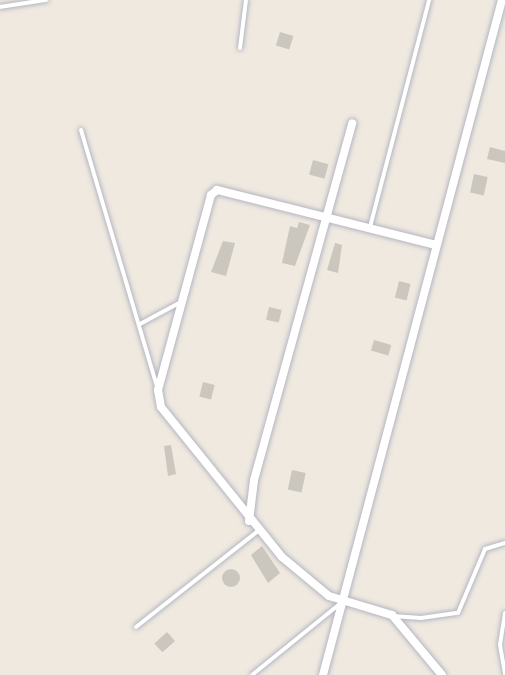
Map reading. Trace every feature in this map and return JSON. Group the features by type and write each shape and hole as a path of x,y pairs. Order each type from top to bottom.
{"street":[{"path":"323,675 502,0"},
{"path":"249,521 254,480 352,123"},
{"path":"436,245 326,215 217,190 211,195 158,390 161,407 258,531 301,574 342,602 392,615 442,675"}],"lane":[{"path":"0,7 46,0"},
{"path":"240,48 246,0"},
{"path":"370,227 429,0"},
{"path":"81,130 158,390"},
{"path":"140,324 182,301"},
{"path":"136,627 258,531"},
{"path":"392,615 421,618 458,613 485,549 505,543"},
{"path":"252,675 342,602"},
{"path":"505,613 500,645 505,674"}],"building":[{"path":"280,32 293,36 289,49 276,45"},
{"path":"490,147 505,151 505,163 487,159"},
{"path":"313,160 328,164 325,179 309,174"},
{"path":"474,174 488,177 484,195 470,193"},
{"path":"299,222 310,225 295,266 282,263 290,226 297,228"},
{"path":"223,241 235,243 226,276 211,272"},
{"path":"335,243 342,245 338,273 327,270"},
{"path":"399,281 411,284 407,300 395,297"},
{"path":"269,307 282,310 279,323 266,320"},
{"path":"374,340 391,345 388,356 371,351"},
{"path":"203,382 215,385 211,399 199,397"},
{"path":"171,445 176,474 168,476 164,446"},
{"path":"292,470 306,473 302,492 288,490"},
{"path":"262,546 280,573 268,583 251,555"},
{"path":"231,569 239,574 240,578 235,586 231,587 223,582 222,578 227,570"},
{"path":"167,632 175,641 162,652 154,643"}]}
